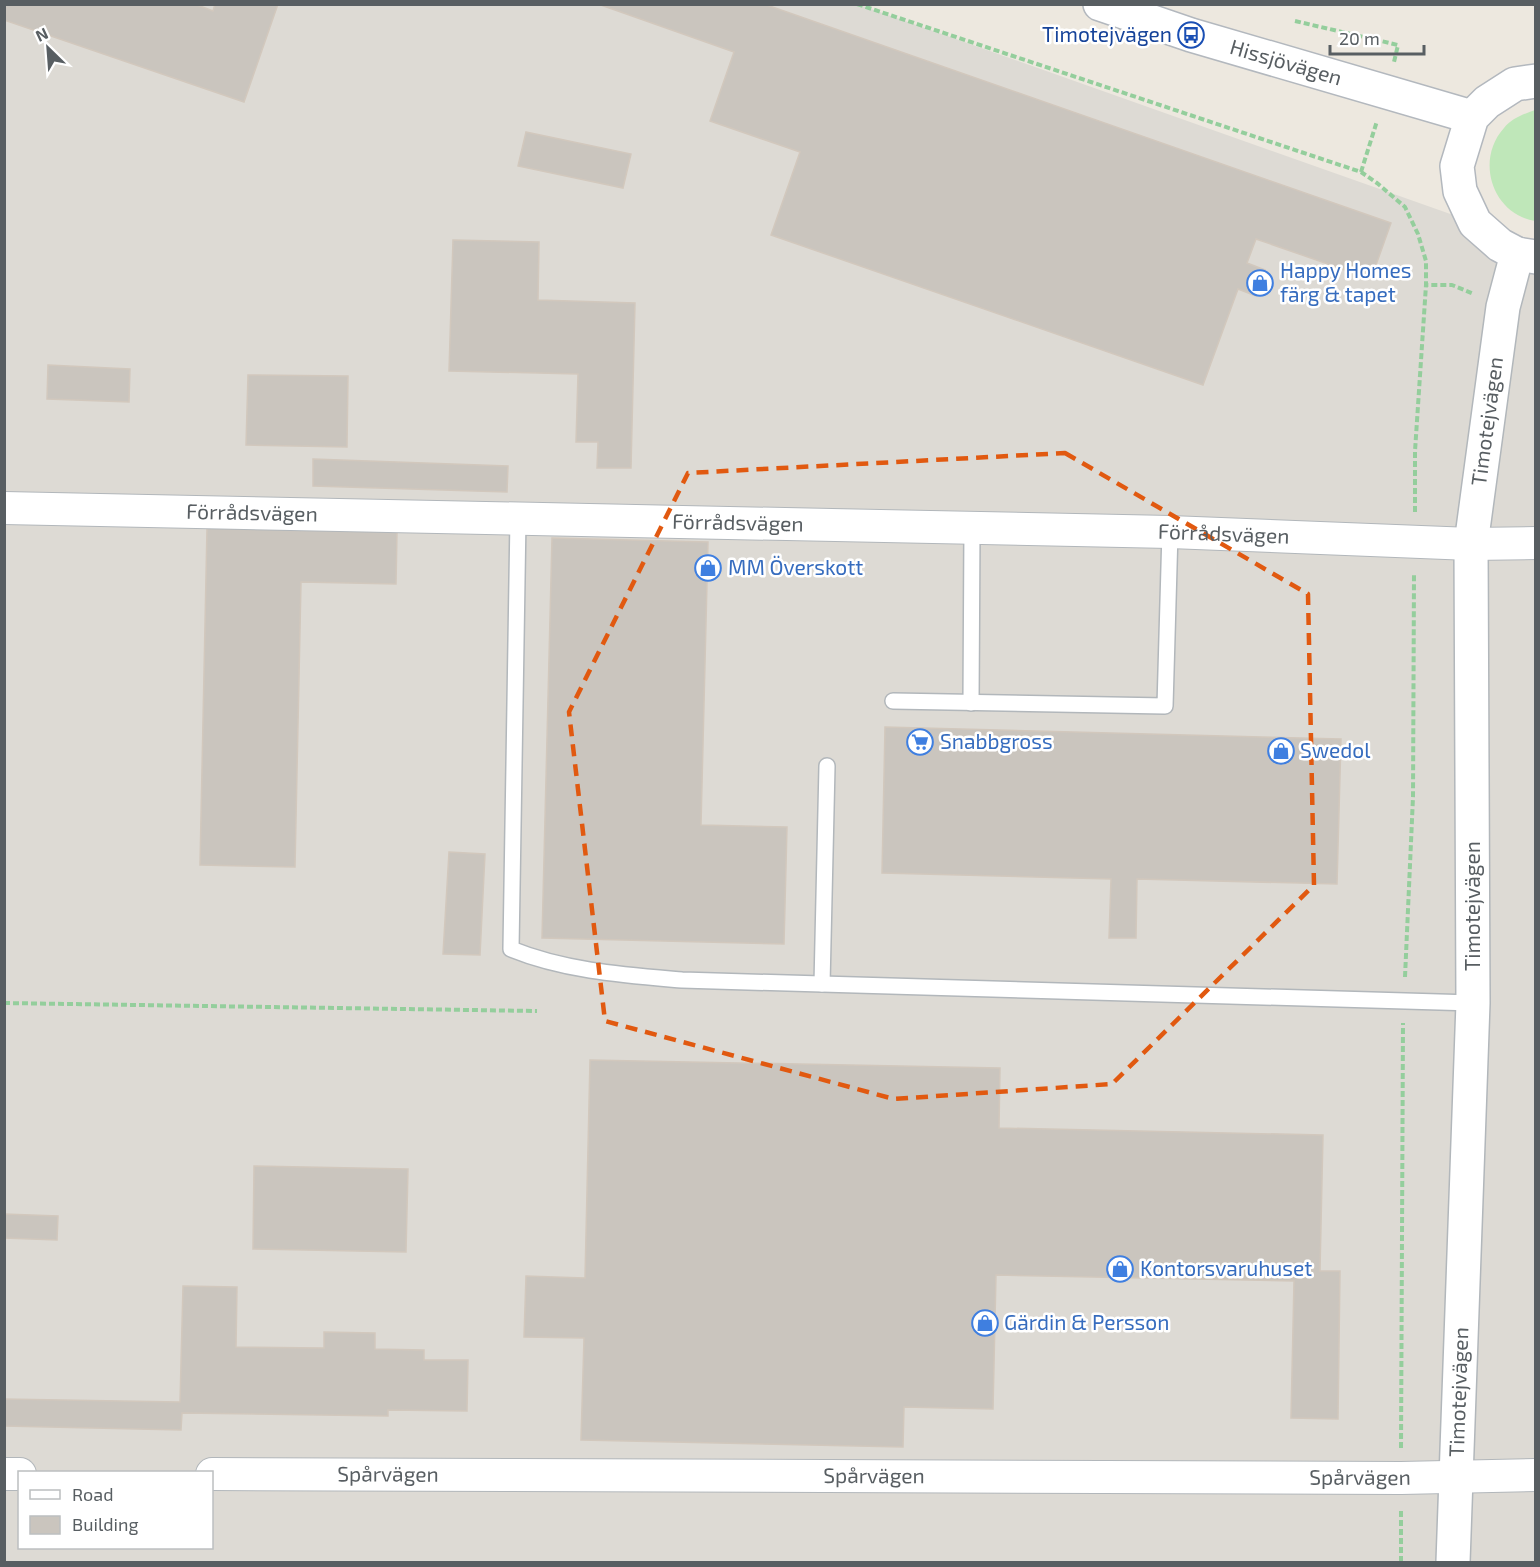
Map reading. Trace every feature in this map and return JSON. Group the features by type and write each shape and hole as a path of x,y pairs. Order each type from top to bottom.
{"street":[{"name":"Hissjövägen","path":"1100,4 1191,35 1472,117"},
{"path":"1526,256 1500,245 1475,223 1460,191 1457,166 1472,117 1487,102 1515,84 1536,81"},
{"name":"Timotejvägen","path":"1453,1563 1473,1003 1471,544 1503,307 1526,256"},
{"name":"Förrådsvägen","path":"4,508 1170,531 1471,544"},
{"path":"1471,544 1536,543"},
{"name":"Spårvägen","path":"213,1474 1401,1478 1536,1476"}],"lane":[{"path":"518,518 511,949 537,960 605,973 682,980 1473,1003"},
{"path":"971,703 972,528"},
{"path":"893,702 1165,706 1170,531"},
{"path":"822,984 827,766"}],"path":[{"path":"857,4 1361,172 1405,207 1418,234 1426,261 1426,285 1415,451 1413,797 1403,1001 1401,1563"},
{"path":"1426,285 1452,285 1503,307"},
{"path":"4,1003 537,1011"}],"highlighted area":[{"path":"1065,453 1308,594 1314,885 1112,1084 894,1099 605,1021 569,712 688,473"}],"shaded area":[{"path":"5,5 860,5 1535,244 1535,1562 5,1562"}],"green space":[{"path":"1536,110 1535,221 1520,216 1508,208 1499,197 1490,170 1495,141 1504,128 1514,119"}],"building":[{"path":"4,4 195,4 213,11 215,4 278,4 244,102 4,20"},
{"path":"598,4 764,4 1391,223 1371,279 1256,239 1247,263 1265,270 1256,296 1238,289 1203,385 771,235 800,152 710,121 734,52"},
{"path":"526,132 631,154 623,188 518,166"},
{"path":"453,240 539,242 538,300 635,303 631,468 597,468 598,442 576,442 578,374 449,371"},
{"path":"48,365 130,369 129,402 47,399"},
{"path":"248,375 348,376 347,447 246,445"},
{"path":"313,459 508,466 507,492 313,486"},
{"path":"207,528 397,532 396,584 301,582 295,867 200,865"},
{"path":"552,538 708,542 701,825 787,827 784,944 542,938"},
{"path":"885,727 1341,739 1337,884 1137,879 1136,938 1109,938 1111,879 882,873"},
{"path":"449,852 485,854 480,955 443,954"},
{"path":"590,1060 1000,1068 999,1128 1323,1135 1320,1271 1340,1271 1338,1419 1291,1418 1294,1281 996,1275 993,1409 904,1407 903,1447 581,1440 584,1338 524,1337 526,1276 585,1278"},
{"path":"254,1166 408,1169 406,1252 253,1249"},
{"path":"4,1214 58,1216 57,1240 4,1238"},
{"path":"183,1286 237,1287 236,1347 324,1348 324,1332 375,1333 375,1349 424,1350 424,1360 468,1360 467,1411 388,1410 388,1416 182,1413 181,1430 4,1426 4,1399 180,1402"}],"place":[{"name":"Timotejvägen","path":"1191,35"},
{"name":"Happy Homes färg & tapet","path":"1260,283"},
{"name":"MM Överskott","path":"708,568"},
{"name":"Snabbgross","path":"920,742"},
{"name":"Swedol","path":"1281,751"},
{"name":"Kontorsvaruhuset","path":"1120,1269"},
{"name":"Gärdin & Persson","path":"985,1323"}]}
